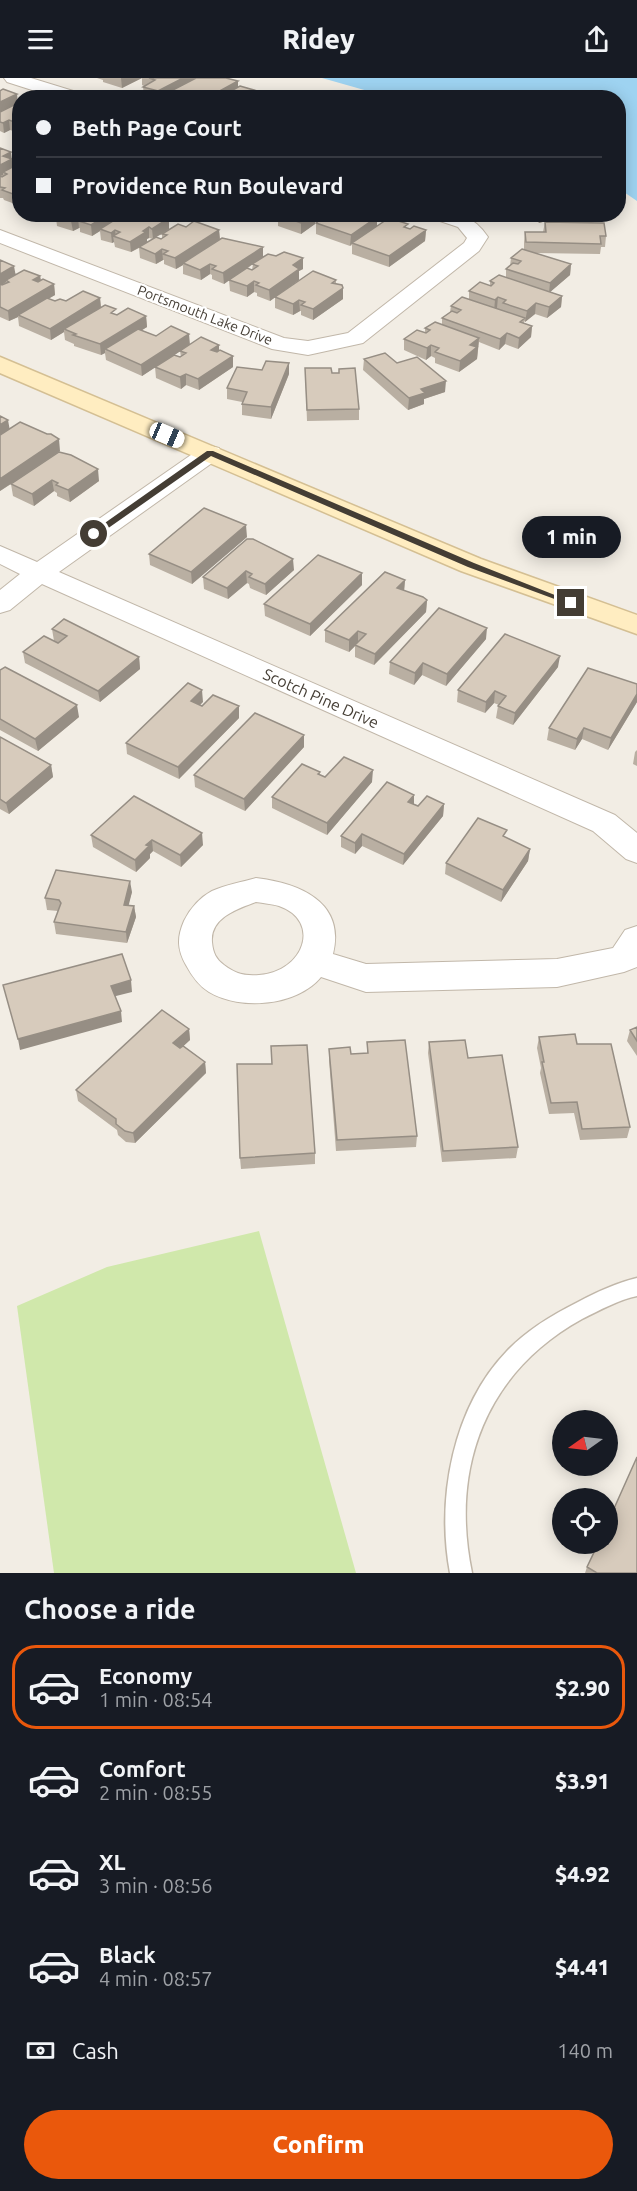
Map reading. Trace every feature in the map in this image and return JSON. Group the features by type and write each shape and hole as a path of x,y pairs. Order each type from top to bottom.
{"street":[{"path":"13,78 51,90"},
{"name":"Portsmouth Lake Drive","path":"0,236 280,344 309,348 356,338 472,247 478,237 462,222"},
{"path":"0,364 471,565 637,625"},
{"path":"0,604 39,573 210,453"},
{"name":"Scotch Pine Drive","path":"0,554 604,823 637,851"},
{"path":"314,961 366,978 557,973 624,959 637,939"}],"lane":[{"path":"461,1573 454,1510 462,1456 478,1411 505,1366 541,1333 582,1309 624,1289 637,1287"}],"green space":[{"path":"259,1231 356,1573 54,1573 17,1306 107,1267"}],"water":[{"path":"322,78 637,78 637,201 626,193 626,90 364,90"}],"building":[{"path":"149,78 183,78 160,90 143,87 155,80"},
{"path":"196,78 226,78 238,81 222,90 173,90"},
{"path":"240,86 254,90 233,90"},
{"path":"3,89 12,92 12,96 0,102 0,91"},
{"path":"12,106 12,121 0,122 0,112"},
{"path":"0,148 11,152 3,156 12,159 0,165"},
{"path":"12,167 12,194 0,187 0,176 7,174 3,172"},
{"path":"111,222 163,222 152,229 149,227 143,231 146,232 130,242 113,236 120,232 115,230 111,233 100,229"},
{"path":"197,222 219,230 175,258 163,254 168,251 162,249 155,254 139,247 156,237 161,239 167,235 162,234 178,224 186,227"},
{"path":"317,222 370,222 351,235"},
{"path":"383,222 402,222 408,224 404,227 410,229 414,226 426,230 389,256 352,243"},
{"path":"545,222 604,223 606,236 600,236 601,244 526,242 525,232 546,232"},
{"path":"222,238 263,247 223,273 212,269 216,266 210,264 200,270 183,263"},
{"path":"522,249 571,264 550,283 506,269 513,263 518,264 521,261 511,258"},
{"path":"284,252 303,258 293,265 299,269 269,290 256,285 259,283 254,281 247,286 229,280 247,268 252,270 258,266 252,264 268,254 276,256"},
{"path":"0,260 14,266 0,274"},
{"path":"24,270 40,276 33,280 38,282 43,279 54,284 8,311 0,307 0,284 9,282 6,280"},
{"path":"313,271 336,280 332,283 342,285 343,288 313,309 301,305 305,302 299,300 293,304 275,297"},
{"path":"499,275 562,296 549,307 536,303 527,311 503,303 506,300 498,297 495,300 469,291 480,282 491,286 494,283 490,281"},
{"path":"83,291 100,298 50,329 18,315 47,298 66,301"},
{"path":"462,297 525,318 520,322 532,326 519,338 507,333 500,339 442,318 452,311 457,313 461,310 451,306"},
{"path":"105,305 116,309 111,313 117,315 128,308 146,316 100,344 73,335 76,334 64,329"},
{"path":"435,322 479,338 470,345 477,347 460,361 435,352 439,348 431,345 427,348 404,339 417,330 426,333 430,330 425,328"},
{"path":"171,326 189,334 141,365 105,349 138,329 156,336"},
{"path":"201,337 219,345 211,350 217,352 220,350 233,356 198,379 186,374 180,377 155,367 174,355 180,357 186,353 180,351"},
{"path":"385,353 397,363 417,357 446,381 421,389 425,393 409,398 364,359"},
{"path":"266,361 289,363 271,407 242,404 247,392 227,388 237,367 262,370"},
{"path":"305,368 331,368 332,373 339,373 339,369 355,368 359,409 307,410"},
{"path":"0,416 8,420 0,425"},
{"path":"20,422 59,439 0,479 0,435"},
{"path":"59,452 71,455 98,469 68,490 56,485 58,483 52,480 32,494 11,484"},
{"path":"204,508 246,525 191,572 149,554"},
{"path":"247,539 253,539 293,559 265,584 249,577 252,574 246,571 227,588 203,577"},
{"path":"318,555 362,573 310,624 264,604"},
{"path":"385,572 405,580 397,588 427,600 375,654 355,645 366,634 358,631 349,640 325,630"},
{"path":"439,608 487,628 447,674 423,663 415,673 390,662"},
{"path":"64,619 139,657 98,691 23,652 44,636 58,643 67,636 52,629"},
{"path":"505,634 560,656 515,713 498,706 506,696 495,691 486,702 458,690"},
{"path":"5,667 77,705 35,739 0,719 0,670"},
{"path":"588,668 637,684 637,694 611,738 584,728 577,739 549,728"},
{"path":"188,683 202,690 191,701 202,706 213,695 239,706 178,767 126,743"},
{"path":"255,713 304,735 244,799 194,775"},
{"path":"0,737 51,765 6,803 0,799"},
{"path":"344,757 373,770 327,823 272,797 302,764 320,772 318,774 325,777"},
{"path":"387,782 414,795 408,802 418,806 427,796 444,804 404,854 362,834 355,843 341,836"},
{"path":"134,796 202,833 180,855 152,840 135,860 91,835"},
{"path":"478,818 507,830 503,836 530,849 503,890 446,863"},
{"path":"56,870 130,881 124,905 134,906 126,932 54,922 61,903 59,900 45,898"},
{"path":"122,954 131,980 111,986 121,1011 18,1039 3,985"},
{"path":"162,1010 189,1029 173,1043 180,1048 183,1046 205,1062 133,1133 125,1131 116,1124 116,1119 76,1090"},
{"path":"637,1027 637,1041 630,1030"},
{"path":"575,1034 577,1044 611,1044 630,1127 582,1129 577,1102 551,1103 539,1037"},
{"path":"405,1040 417,1136 337,1140 329,1049 350,1047 351,1054 368,1053 367,1042"},
{"path":"465,1040 468,1058 502,1055 518,1147 443,1151 429,1042"},
{"path":"307,1045 315,1153 240,1158 237,1064 272,1064 271,1046"},
{"path":"637,1457 637,1573 597,1573 587,1567 593,1554 618,1554 618,1500"}],"route":[{"path":"94,534 210,453 471,565 571,603"}]}
